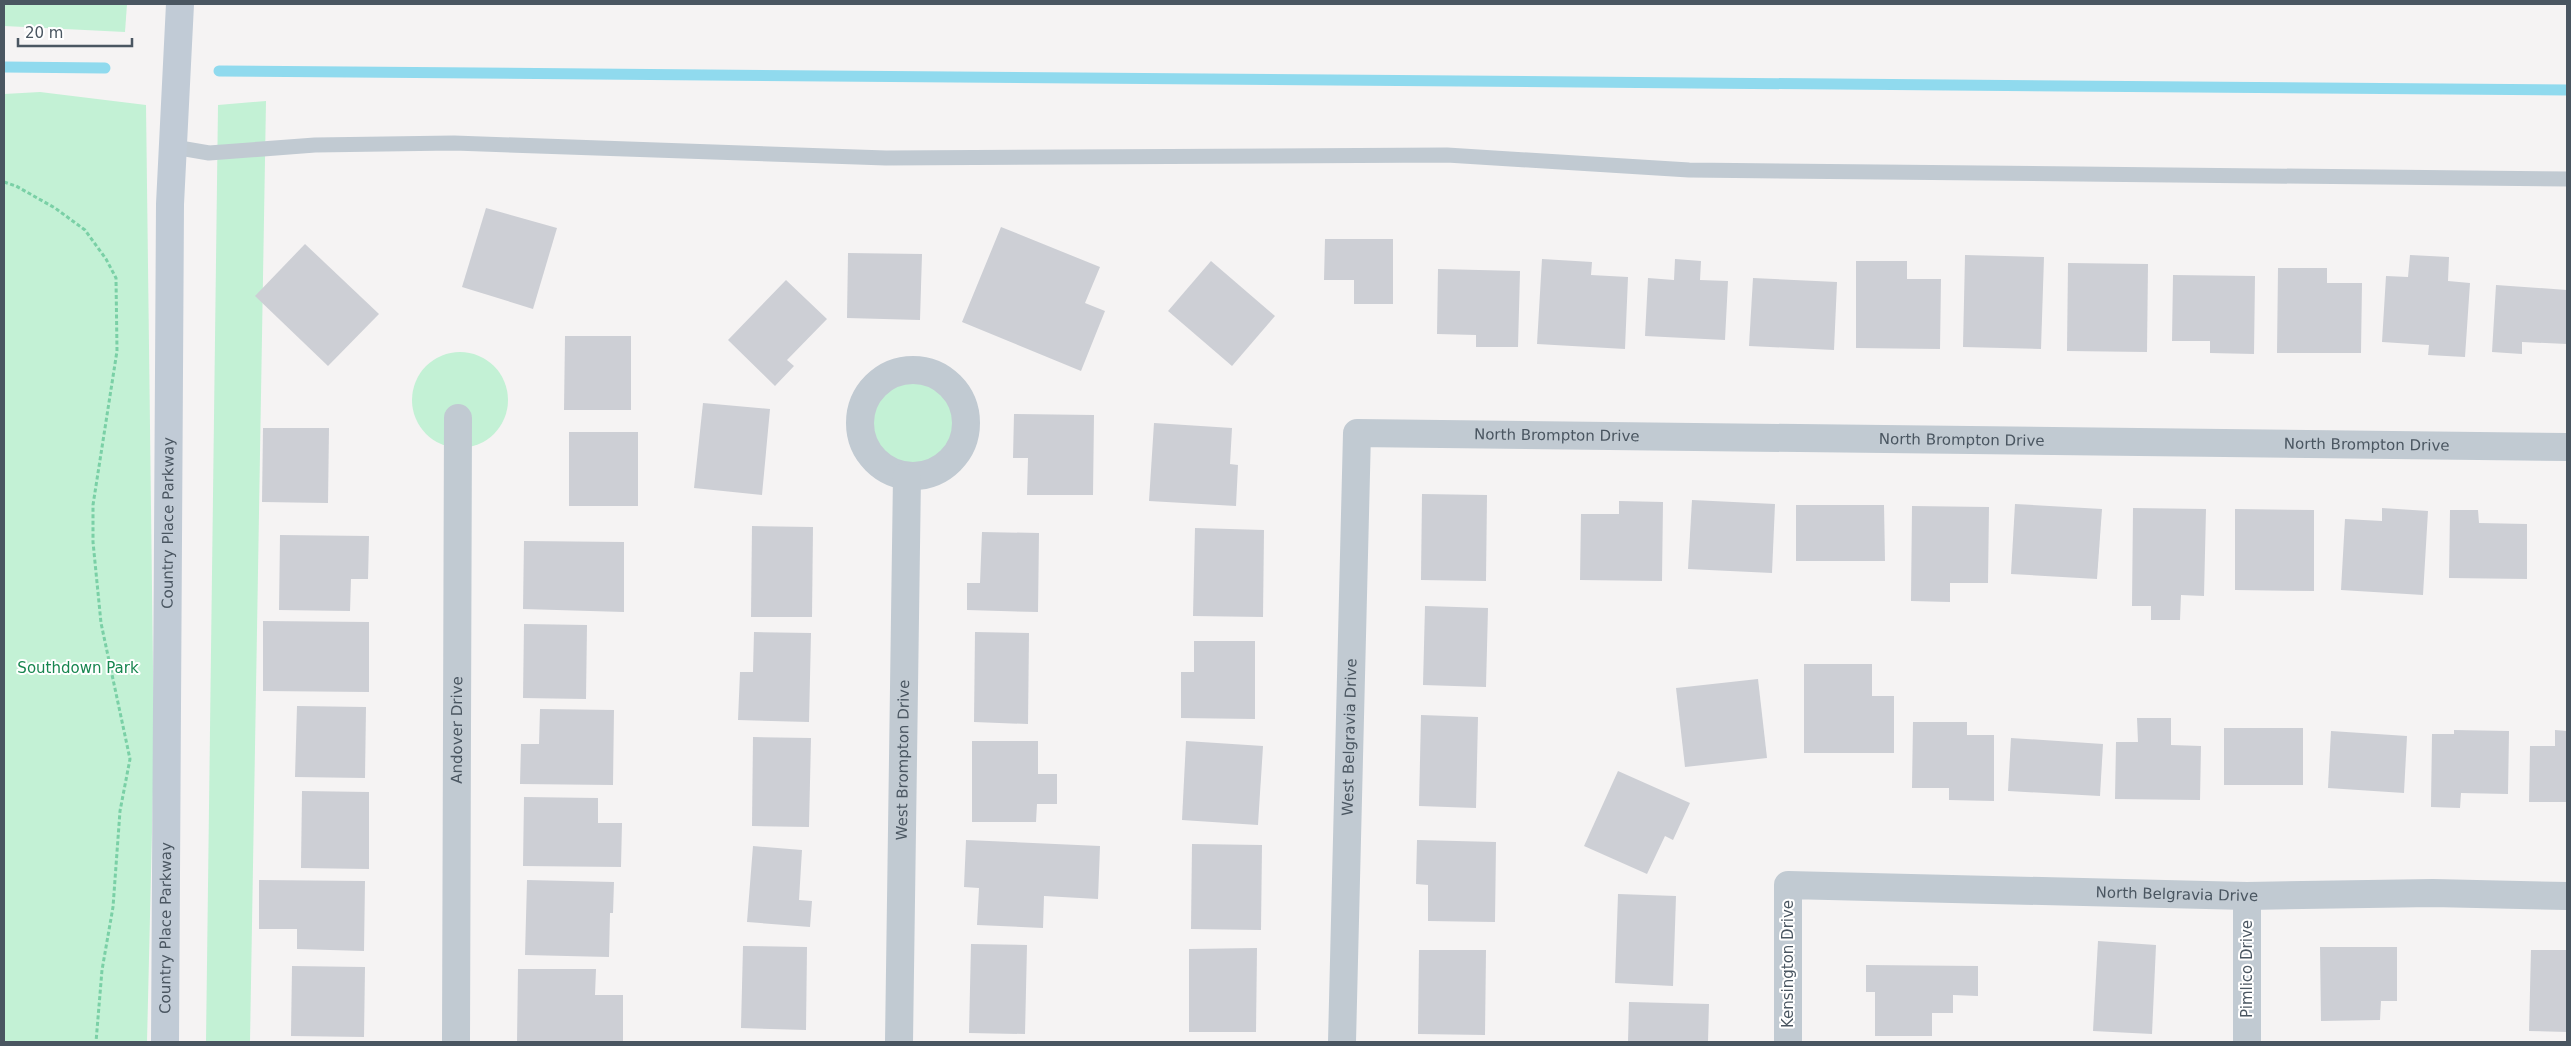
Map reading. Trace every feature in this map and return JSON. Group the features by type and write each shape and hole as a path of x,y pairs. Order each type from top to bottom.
{"street":[{"name":"Country Place Parkway","path":"166,1042 168,849 167,468 170,204 180,4"},
{"name":"Andover Drive","path":"456,1042 458,418"},
{"name":"North Brompton Drive","path":"1357,433 2567,446"},
{"name":"West Belgravia Drive","path":"1342,1042 1357,433"},
{"name":"West Brompton Drive","path":"899,1042 907,476"},
{"name":"North Belgravia Drive","path":"1788,885 2248,896 2433,893 2567,896"},
{"name":"Kensington Drive","path":"1788,885 1788,1042"},
{"name":"Pimlico Drive","path":"2247,1042 2248,896"}],"lane":[{"path":"174,147 209,153 315,145 454,143 886,158 1447,155 1689,170 2567,179"}],"path":[{"path":"4,182 16,186 56,208 85,230 106,258 116,278 117,351 94,505 93,542 101,623 130,759 120,811 113,907 102,970 96,1042"}],"green space":[{"path":"4,4 127,4 125,32 4,26"},
{"name":"Southdown Park","path":"40,92 146,105 154,748 147,1042 4,1042 4,94"},
{"path":"266,101 250,1042 206,1042 218,105"},
{"path":"460,352 478,356 494,366 504,382 508,400 504,418 494,434 478,444 460,448 442,444 426,434 416,418 412,400 416,382 426,366 442,356"},
{"path":"910,374 928,378 944,388 954,404 958,422 954,440 944,456 928,466 910,470 892,466 876,456 866,440 862,422 866,404 876,388 892,378"}],"building":[{"path":"486,208 557,228 533,309 462,287"},
{"path":"1001,227 1100,267 1085,303 1105,311 1081,371 962,322"},
{"path":"1325,239 1393,239 1393,304 1354,304 1354,280 1324,280"},
{"path":"305,244 379,314 328,366 255,296"},
{"path":"848,253 922,254 920,320 847,318"},
{"path":"1965,255 2044,257 2041,349 1963,347"},
{"path":"2410,255 2449,257 2448,281 2470,283 2465,357 2428,355 2429,345 2382,342 2386,276 2408,277"},
{"path":"1542,259 1592,262 1591,275 1628,277 1625,349 1537,344"},
{"path":"1675,259 1701,261 1700,280 1728,281 1725,340 1645,336 1648,278 1674,280"},
{"path":"1211,261 1275,316 1232,366 1168,311"},
{"path":"1856,261 1907,261 1907,279 1941,279 1940,349 1856,348"},
{"path":"2068,263 2148,264 2147,352 2067,351"},
{"path":"2278,268 2327,268 2327,283 2362,283 2361,353 2277,353"},
{"path":"1438,269 1520,271 1518,347 1476,347 1476,335 1437,334"},
{"path":"2173,275 2255,276 2254,354 2210,353 2210,341 2172,341"},
{"path":"1753,278 1837,282 1834,350 1749,346"},
{"path":"786,280 827,319 787,360 794,366 775,386 728,340"},
{"path":"2496,285 2567,290 2567,344 2522,342 2522,354 2492,352"},
{"path":"565,336 631,336 631,410 564,410"},
{"path":"703,403 770,409 762,495 694,488"},
{"path":"1014,414 1094,415 1093,495 1027,495 1028,458 1013,458"},
{"path":"1154,423 1232,428 1230,464 1238,465 1236,506 1149,501"},
{"path":"263,428 329,428 328,503 262,502"},
{"path":"569,432 638,432 638,506 569,506"},
{"path":"1422,494 1487,495 1486,581 1421,580"},
{"path":"1692,500 1775,504 1772,573 1688,569"},
{"path":"1619,501 1663,502 1662,581 1580,580 1581,514 1619,514"},
{"path":"2015,504 2102,509 2097,579 2011,574"},
{"path":"1796,505 1884,505 1885,561 1796,561"},
{"path":"1912,506 1989,507 1988,583 1950,583 1950,602 1911,601"},
{"path":"2133,508 2206,509 2204,596 2181,595 2180,620 2151,620 2151,606 2132,606"},
{"path":"2382,508 2428,511 2423,595 2341,590 2345,519 2382,521"},
{"path":"2235,509 2314,510 2314,591 2235,590"},
{"path":"2450,510 2478,510 2479,523 2527,524 2527,579 2449,578"},
{"path":"752,526 813,527 812,617 751,617"},
{"path":"1195,528 1264,530 1263,617 1193,616"},
{"path":"982,532 1039,533 1038,612 967,610 967,583 980,583"},
{"path":"280,535 369,536 368,579 351,579 350,611 279,610"},
{"path":"524,541 624,542 624,612 523,609"},
{"path":"1425,606 1488,608 1486,687 1423,685"},
{"path":"263,621 369,622 369,692 263,691"},
{"path":"524,624 587,625 586,699 523,698"},
{"path":"754,632 811,633 809,722 738,720 740,672 753,672"},
{"path":"975,632 1029,633 1028,724 974,722"},
{"path":"1194,641 1255,641 1255,719 1181,718 1181,672 1194,672"},
{"path":"1804,664 1872,664 1872,696 1894,696 1894,753 1804,753"},
{"path":"1758,679 1767,758 1685,767 1676,688"},
{"path":"297,706 366,707 365,778 295,777"},
{"path":"540,709 614,710 613,785 520,784 521,744 539,744"},
{"path":"1421,715 1478,717 1476,808 1419,806"},
{"path":"2137,718 2171,718 2171,745 2201,746 2200,800 2115,799 2116,742 2138,742"},
{"path":"1913,722 1967,722 1967,735 1994,735 1994,801 1949,800 1949,788 1912,788"},
{"path":"2224,728 2303,728 2303,785 2224,785"},
{"path":"2454,730 2509,731 2508,794 2461,793 2460,808 2431,807 2432,734 2454,734"},
{"path":"2555,730 2567,731 2567,802 2529,802 2530,746 2555,746"},
{"path":"2331,731 2407,736 2404,793 2328,788"},
{"path":"753,737 811,738 809,827 752,826"},
{"path":"2011,738 2103,744 2100,796 2008,791"},
{"path":"972,741 1038,741 1038,774 1057,774 1057,804 1037,804 1036,822 972,822"},
{"path":"1186,741 1263,746 1258,825 1182,820"},
{"path":"1618,771 1690,803 1673,840 1665,836 1647,874 1584,846"},
{"path":"302,791 369,792 369,869 301,868"},
{"path":"524,797 598,798 598,823 622,823 621,867 523,866"},
{"path":"966,840 1100,846 1098,899 1044,896 1043,928 977,925 979,888 964,887"},
{"path":"1417,840 1496,842 1495,922 1428,921 1428,885 1416,884"},
{"path":"1192,844 1262,845 1261,930 1191,929"},
{"path":"753,846 802,850 799,900 812,901 810,927 747,922"},
{"path":"259,880 365,881 364,951 297,949 297,929 259,929"},
{"path":"527,880 614,882 613,913 610,913 609,957 525,955"},
{"path":"1618,894 1676,896 1673,986 1615,983"},
{"path":"2098,941 2156,945 2152,1034 2093,1031"},
{"path":"971,944 1027,945 1025,1034 969,1033"},
{"path":"743,946 807,947 806,1030 741,1028"},
{"path":"2320,947 2397,947 2397,1001 2381,1001 2380,1020 2321,1021"},
{"path":"1257,948 1256,1032 1189,1032 1189,949"},
{"path":"1419,950 1486,950 1485,1035 1418,1034"},
{"path":"2531,950 2567,950 2567,1032 2529,1031"},
{"path":"1866,965 1978,966 1978,996 1953,995 1953,1013 1932,1013 1932,1036 1875,1036 1875,992 1866,992"},
{"path":"292,966 365,967 364,1037 291,1036"},
{"path":"518,969 596,969 595,995 623,995 623,1042 517,1042"},
{"path":"1629,1002 1709,1004 1708,1042 1628,1042"}],"waterway":[{"path":"4,67 105,68"},
{"path":"219,71 2567,90"}]}
